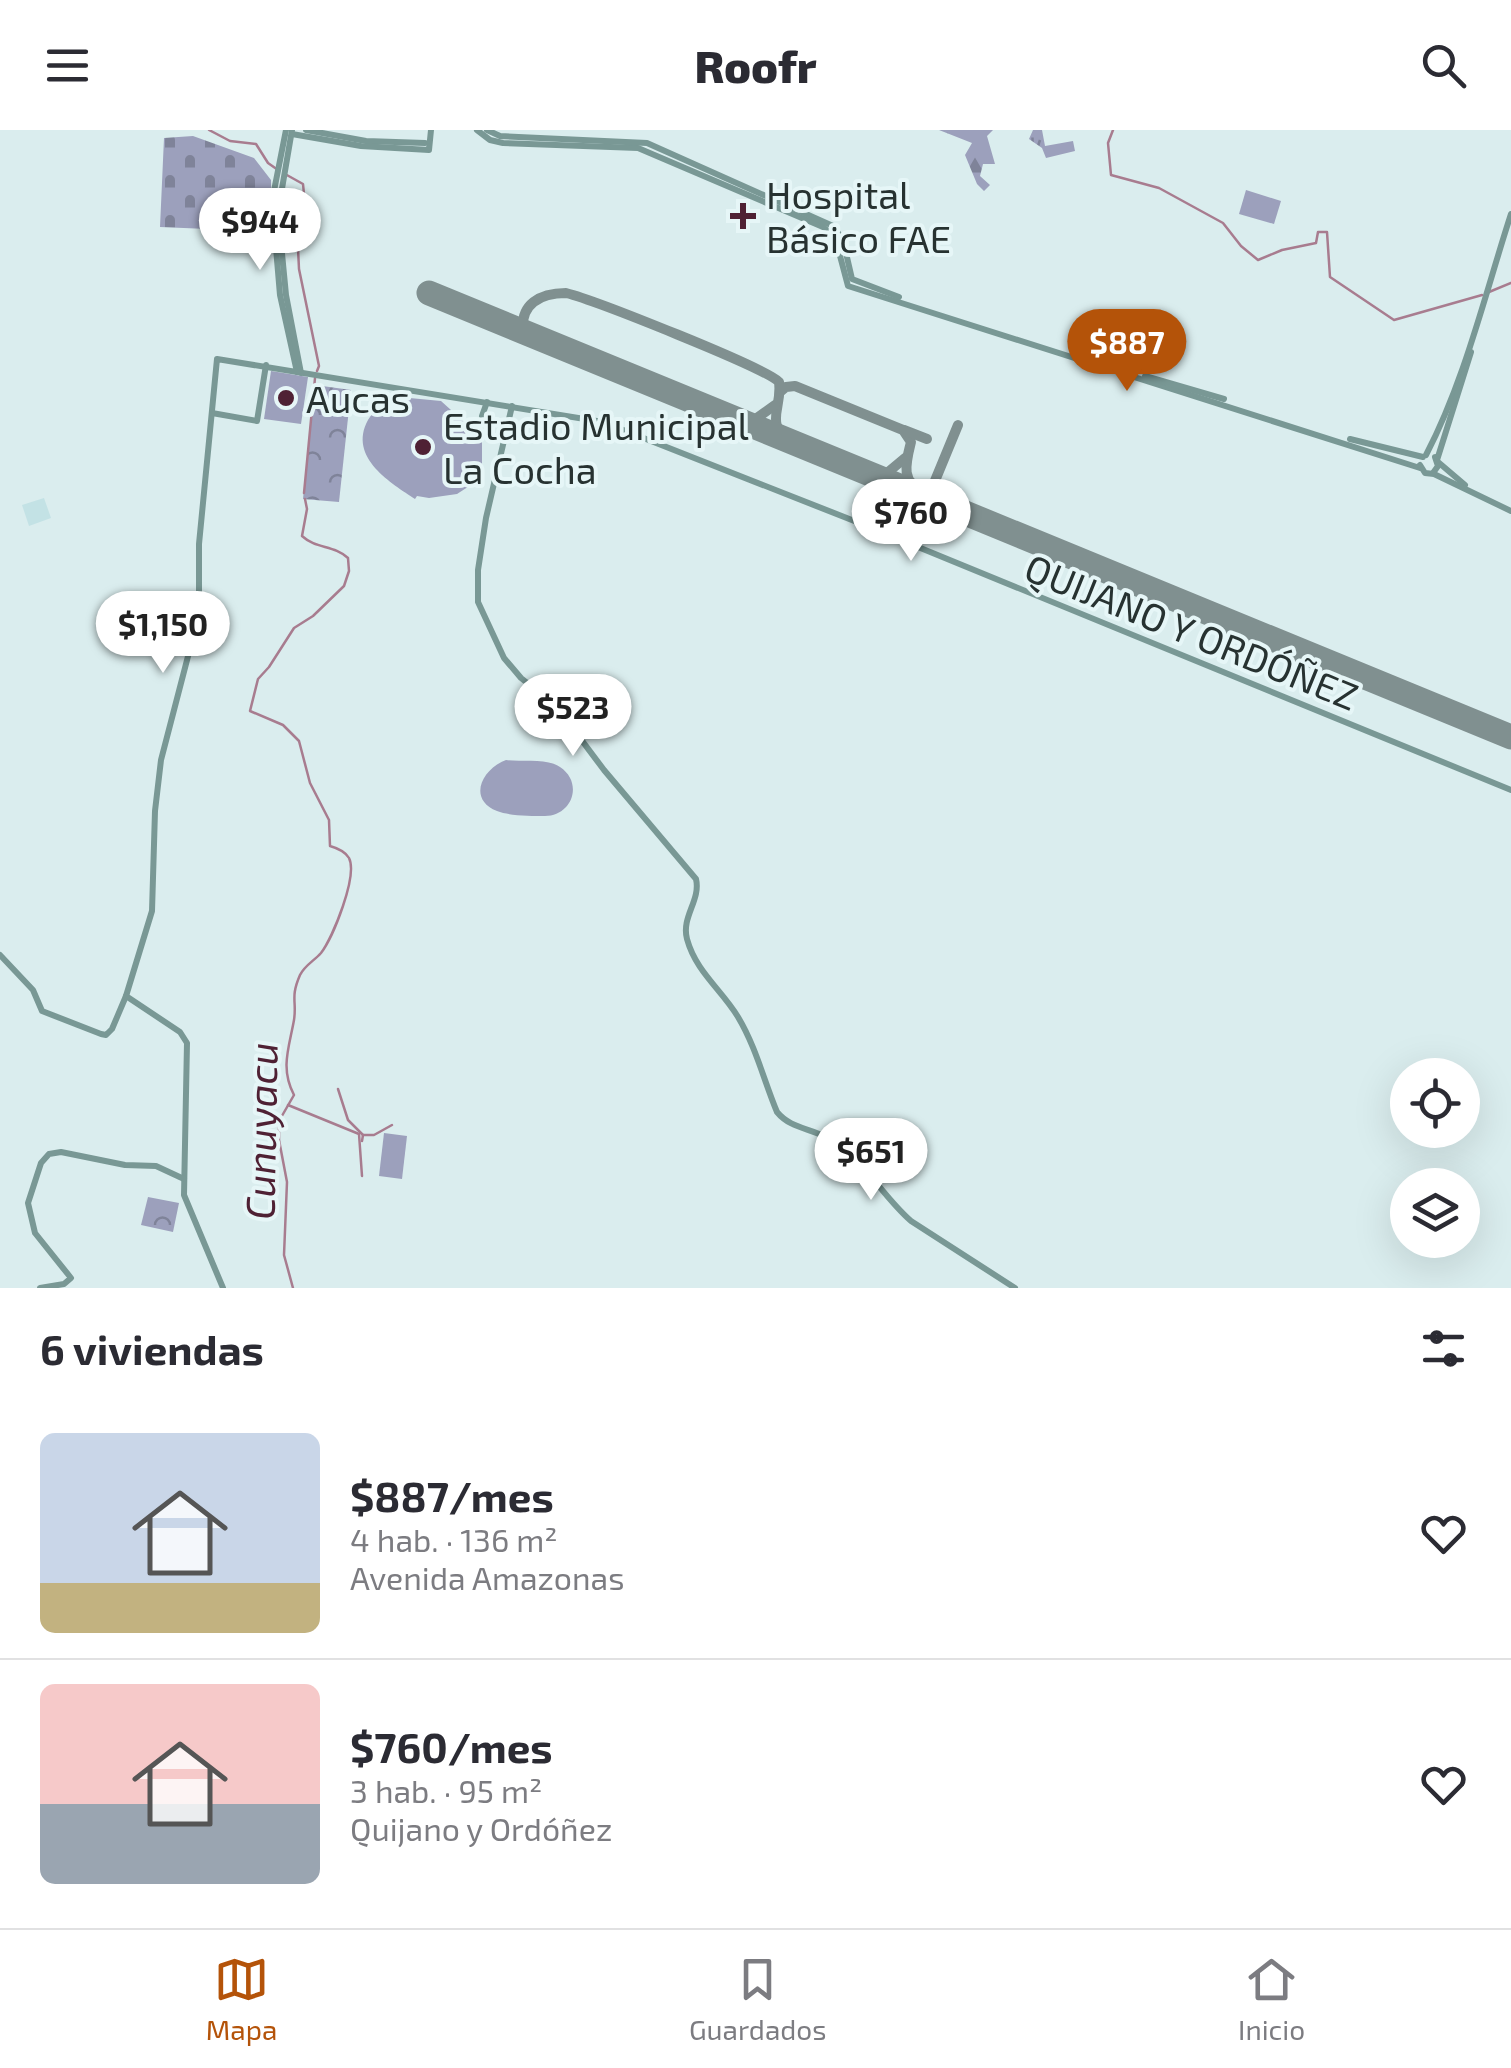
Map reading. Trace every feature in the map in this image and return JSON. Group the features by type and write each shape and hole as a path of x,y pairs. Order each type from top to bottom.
{"street":[{"path":"306,130 426,148"},
{"path":"426,148 428,130"},
{"path":"477,130 490,140 503,143 647,150 823,228 835,237 847,274 854,281 934,311 1420,468 1511,511"},
{"path":"487,130 500,136 647,143 833,226 843,240 847,274"},
{"path":"299,372 280,295 272,201 289,131 361,146 426,148"},
{"path":"281,170 280,238 299,372"},
{"path":"1432,473 1511,214"},
{"path":"1496,266 1511,226"},
{"path":"934,311 1323,431 1425,456 1438,461 1474,492"},
{"path":"1420,468 1478,322"},
{"path":"279,368 290,364 294,357"},
{"name":"QUIJANO Y ORDÓÑEZ","path":"212,414 217,359 604,422 1511,790"},
{"path":"0,955 33,990 42,1011 106,1035 112,1029 152,911 161,760 199,614 199,544 212,414 257,421 266,366"},
{"path":"482,416 487,402"},
{"path":"512,406 478,570 478,602 504,658 520,678 556,706 604,770 694,876 698,889 686,923 688,943 708,980 737,1015 783,1119 830,1139 872,1175 911,1221 1016,1288"},
{"path":"126,996 180,1032 188,1043 184,1179 187,1204 223,1288"},
{"path":"40,1288 64,1284 70,1278 35,1233 28,1203 42,1163 56,1152 125,1165 156,1166 184,1179"}],"green space":[{"path":"939,130 993,130 987,136 995,164 983,164 980,176 990,185 984,191 965,155 972,143"},
{"path":"1033,130 1042,130 1045,146 1073,141 1075,151 1046,158 1042,148 1029,139"},
{"path":"193,136 254,158 271,180 271,236 160,227 164,138"},
{"path":"1246,190 1281,201 1274,224 1239,214"},
{"name":"Aucas","path":"271,371 308,377 301,424 264,419"},
{"path":"315,385 351,390 339,502 303,499"},
{"name":"Estadio Municipal La Cocha","path":"399,397 441,401 482,438 482,468 474,483 457,494 415,499 375,468 363,446 363,434 374,412"},
{"path":"506,760 541,761 560,767 572,781 568,805 545,816 508,814 488,806 482,799 481,784 490,770"},
{"path":"384,1133 407,1136 402,1179 379,1176"},
{"path":"148,1197 179,1203 173,1232 141,1225"}],"shaded area":[{"path":"44,498 51,518 29,526 22,505"}],"waterway":[{"name":"Cunuyacu","path":"209,130 230,141 256,144 268,163 278,170"},
{"path":"1113,130 1108,143 1111,175 1159,188 1223,223 1258,260 1316,243 1318,232 1327,232 1330,277 1394,320 1482,295"},
{"name":"Cunuyacu","path":"285,174 303,184 307,225 305,239 298,248 299,269 317,371"},
{"path":"1489,292 1511,283"},
{"name":"Cunuyacu","path":"304,493 315,378"},
{"name":"Cunuyacu","path":"293,1288 284,1255 287,1182 279,1121 294,1095 287,1067 294,994 302,972 321,953 332,934 351,867 345,853 330,846 329,820 310,783 299,741 283,725 250,711 258,679 294,628 313,616 344,586 349,571 348,558 343,554 302,536 305,499"},
{"path":"338,1089 348,1120 363,1135"},
{"path":"288,1105 359,1134 362,1176"},
{"path":"362,1141 363,1135 374,1135 392,1125"}],"taxiway":[{"path":"523,332 528,307 548,295 566,293 677,334 779,382 776,423 785,437 796,444"},
{"path":"780,392 795,386 903,430 911,442 906,465 908,478 924,496"},
{"path":"731,417 754,420 775,405"},
{"path":"943,504 935,498 932,488 958,425"},
{"path":"904,430 927,439"},
{"path":"864,472 887,473 905,458"}],"runway":[{"path":"429,293 1511,737"}],"place":[{"name":"Hospital Básico FAE","path":"743,216"},
{"name":"Aucas","path":"286,398"},
{"name":"Estadio Municipal La Cocha","path":"423,447"}]}
